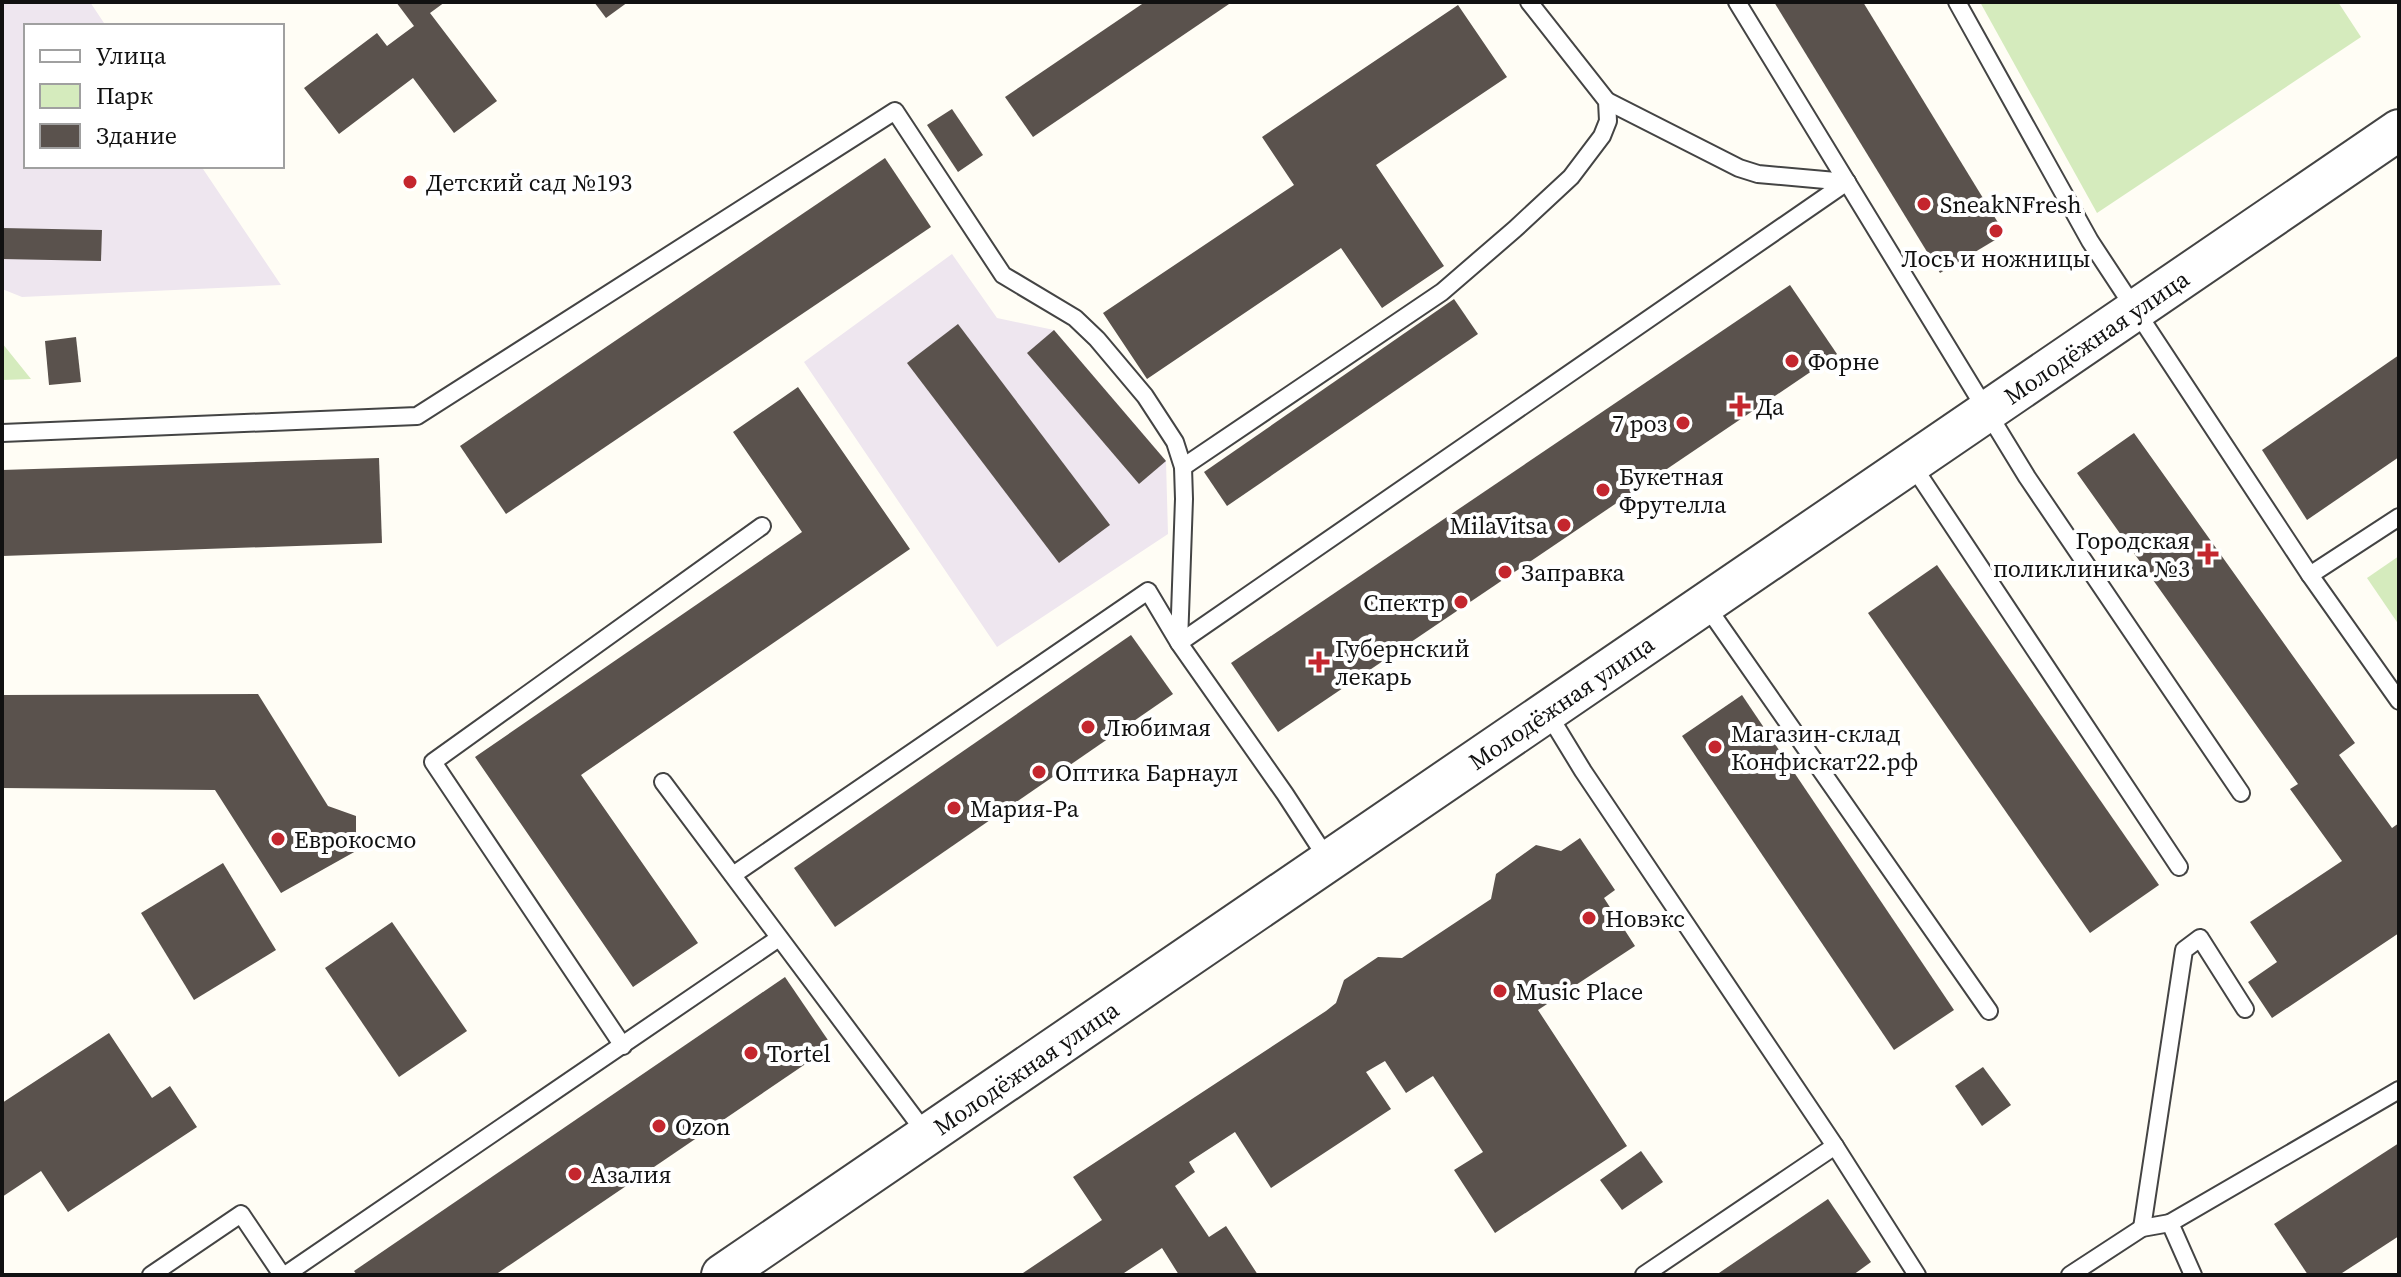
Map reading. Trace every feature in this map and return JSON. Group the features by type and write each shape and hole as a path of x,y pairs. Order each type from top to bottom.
{"street":[{"name":"Молодёжная улица","path":"722,1275 2399,130"}],"lane":[{"path":"1529,2 1607,101 1739,168 1758,174 1847,182"},
{"path":"1737,2 2027,477 2241,793"},
{"path":"1957,2 2090,241 2310,575 2399,701"},
{"path":"1183,467 1442,292 1515,229 1571,177 1602,136 1608,121 1607,101"},
{"path":"2,433 417,416 895,111 1003,275 1075,318 1097,339 1145,396 1175,442 1183,467 1183,579 1179,643"},
{"path":"1179,643 1847,182"},
{"path":"1911,463 2179,867"},
{"path":"2310,575 2399,517"},
{"path":"623,1046 433,762 762,526"},
{"path":"733,875 1148,591 1179,643 1328,861"},
{"path":"1705,604 1989,1011"},
{"path":"1547,712 1917,1275"},
{"path":"663,782 927,1135"},
{"path":"151,1275 241,1214 283,1275 779,938"},
{"path":"2142,1228 2184,950 2200,938 2245,1009"},
{"path":"2070,1275 2142,1228 2170,1223 2399,1090"},
{"path":"1644,1275 1835,1146"},
{"path":"2170,1223 2193,1275"}],"shaded area":[{"path":"2,2 90,2 105,24 24,24 24,168 202,168 281,285 22,297 2,289"},
{"path":"952,254 997,318 1054,330 1166,461 1168,534 997,647 804,362"}],"green space":[{"path":"1980,2 2338,2 2361,37 2097,213"},
{"path":"2,343 31,379 2,380"},
{"path":"2399,556 2399,625 2367,578"}],"building":[{"path":"396,2 445,2 430,13 497,101 454,133 413,78 339,134 304,88 377,33 387,46 414,26"},
{"path":"594,2 628,2 606,18"},
{"path":"1145,2 1232,2 1033,137 1005,97"},
{"path":"1774,2 1863,2 2005,234 1940,273"},
{"path":"1458,5 1507,77 1376,165 1444,266 1382,308 1341,248 1147,379 1103,313 1294,185 1262,137"},
{"path":"952,109 983,155 958,172 927,125"},
{"path":"885,158 931,227 506,514 460,446"},
{"path":"2,228 102,230 101,261 2,259"},
{"path":"1790,285 1837,354 1278,732 1231,663"},
{"path":"1454,299 1478,334 1227,506 1204,472"},
{"path":"958,324 1110,525 1059,563 907,363"},
{"path":"1054,330 1166,461 1139,484 1027,353"},
{"path":"76,337 81,382 49,385 45,341"},
{"path":"2399,355 2399,457 2307,520 2262,450"},
{"path":"798,387 910,549 581,775 698,943 633,987 475,757 802,532 733,432"},
{"path":"2134,433 2355,743 2339,755 2392,828 2399,823 2399,933 2272,1018 2248,982 2277,962 2250,922 2342,861 2290,789 2298,784 2077,473"},
{"path":"379,458 382,543 2,556 2,470"},
{"path":"1937,565 2159,885 2090,933 1868,613"},
{"path":"1131,635 1173,694 835,927 794,868"},
{"path":"258,694 328,806 356,816 356,851 281,893 215,790 2,788 2,695"},
{"path":"1742,695 1954,1010 1894,1050 1682,736"},
{"path":"1580,838 1615,890 1604,898 1635,946 1538,1010 1627,1146 1495,1233 1454,1170 1483,1152 1433,1076 1406,1093 1385,1061 1366,1072 1391,1109 1271,1188 1235,1132 1189,1162 1195,1172 1175,1186 1209,1237 1226,1226 1258,1275 1179,1275 1162,1248 1121,1275 1020,1275 1102,1220 1073,1177 1326,1011 1336,1003 1344,980 1378,957 1402,958 1491,899 1496,874 1536,845 1561,851"},
{"path":"223,863 276,950 194,1000 141,913"},
{"path":"392,922 467,1031 399,1077 325,968"},
{"path":"785,977 832,1046 495,1275 357,1275 354,1271"},
{"path":"109,1033 152,1098 170,1086 197,1127 68,1212 41,1171 2,1197 2,1103"},
{"path":"1983,1067 2011,1105 1982,1126 1955,1086"},
{"path":"2399,1143 2399,1236 2339,1275 2308,1275 2274,1224"},
{"path":"1641,1151 1663,1182 1622,1210 1600,1180"},
{"path":"1828,1199 1871,1262 1853,1275 1716,1275"}],"place":[{"name":"Детский сад №193","path":"410,182"},
{"name":"SneakNFresh","path":"1924,204"},
{"name":"Лось и ножницы","path":"1996,231"},
{"name":"Форне","path":"1792,361"},
{"name":"Да","path":"1740,406"},
{"name":"7 роз","path":"1683,423"},
{"name":"Букетная Фрутелла","path":"1603,490"},
{"name":"MilaVitsa","path":"1564,525"},
{"name":"Городская поликлиника №3","path":"2208,554"},
{"name":"Заправка","path":"1505,572"},
{"name":"Спектр","path":"1461,602"},
{"name":"Губернский лекарь","path":"1319,662"},
{"name":"Любимая","path":"1088,727"},
{"name":"Магазин-склад Конфискат22.рф","path":"1715,747"},
{"name":"Оптика Барнаул","path":"1039,772"},
{"name":"Мария-Ра","path":"954,808"},
{"name":"Еврокосмо","path":"278,839"},
{"name":"Новэкс","path":"1589,918"},
{"name":"Music Place","path":"1500,991"},
{"name":"Tortel","path":"751,1053"},
{"name":"Ozon","path":"659,1126"},
{"name":"Азалия","path":"575,1174"}]}
